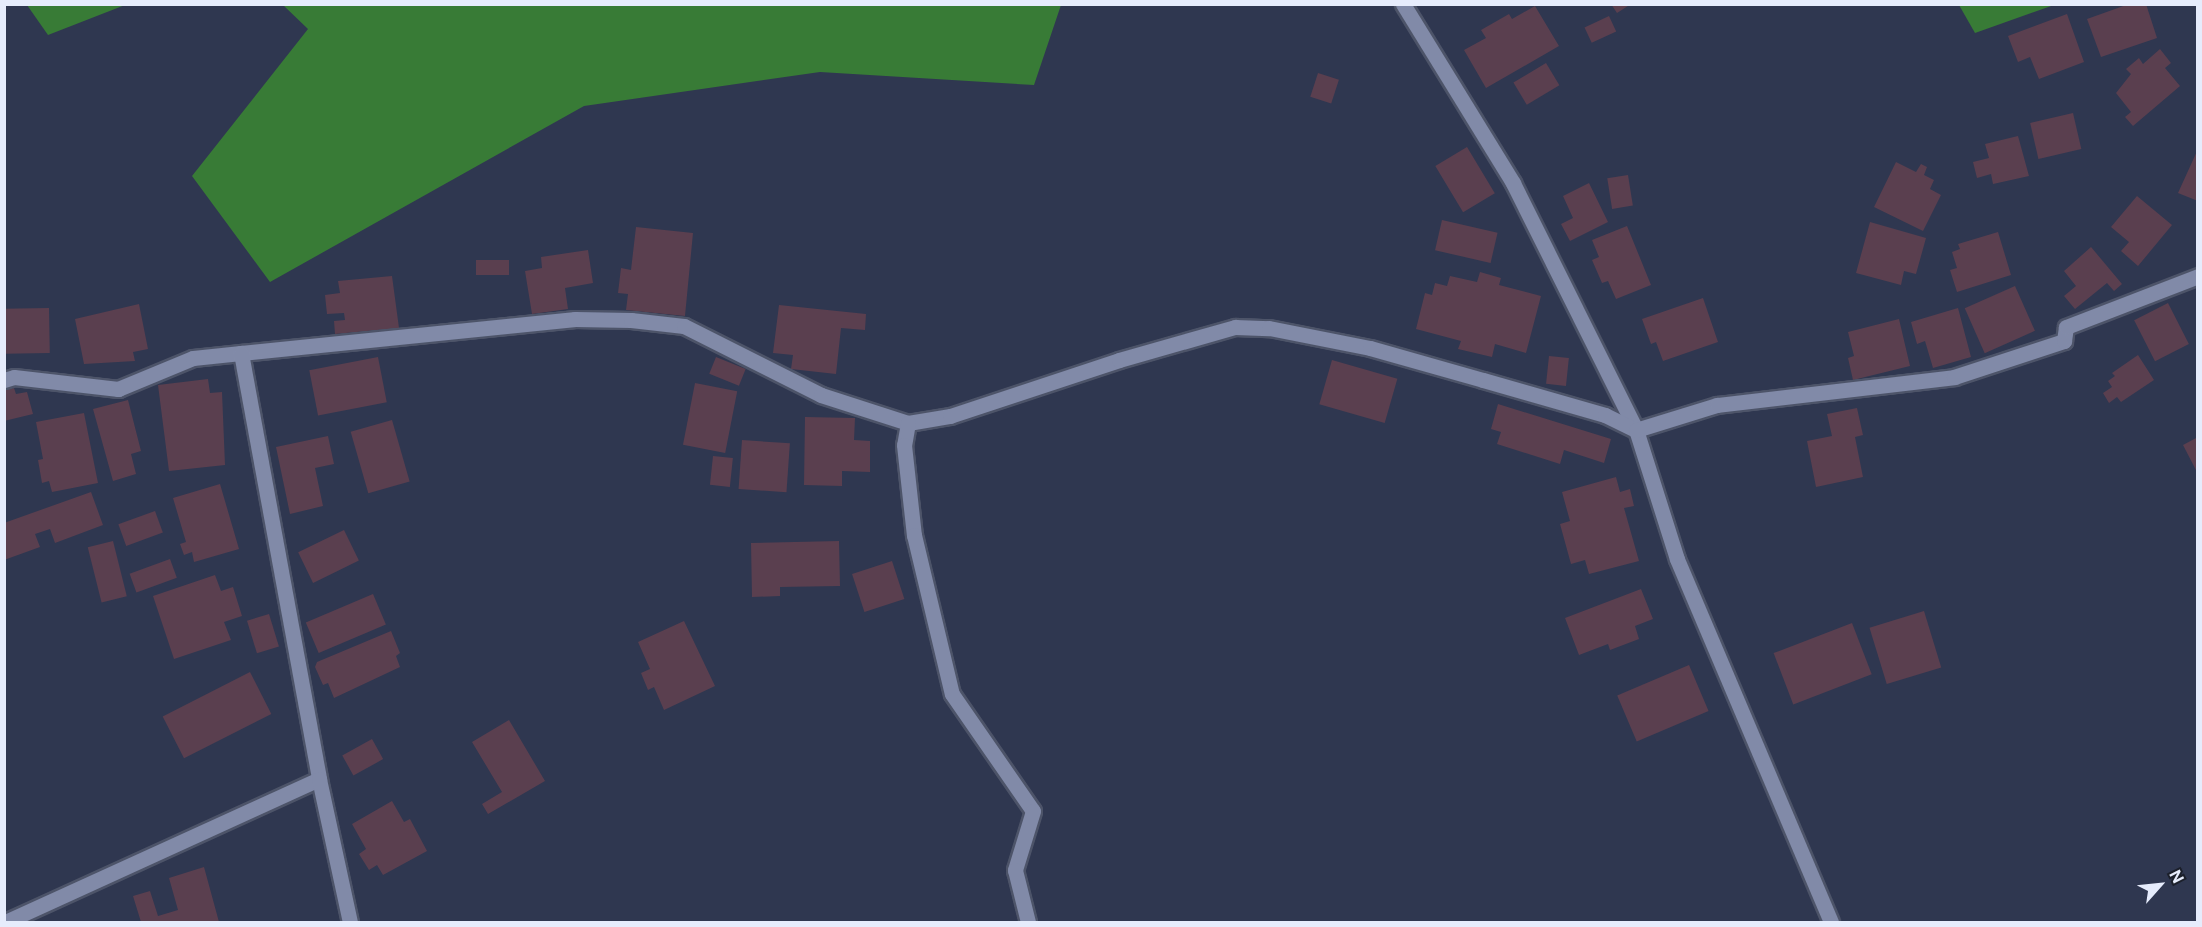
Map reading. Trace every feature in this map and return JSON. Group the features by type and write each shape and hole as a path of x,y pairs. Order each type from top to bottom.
{"street":[{"path":"1403,4 1513,183 1636,430 1677,559 1831,922"},
{"path":"4,380 14,377 118,389 193,357 574,320 642,322 684,326 821,395 908,423 950,417 1119,360 1235,327 1269,327 1370,348 1605,415 1636,430 1718,405 1954,377 2064,341 2066,327 2198,276"},
{"path":"241,353 319,779 350,922"},
{"path":"908,423 904,445 914,535 952,694 1033,811 1015,870 1028,922"},
{"path":"5,922 319,779"}],"green space":[{"path":"27,5 125,5 48,35"},
{"path":"283,5 1061,5 1034,85 820,72 584,106 270,282 192,176 308,29"},
{"path":"1959,5 2054,5 1975,33"}],"building":[{"path":"1611,4 1631,4 1617,13"},
{"path":"2129,4 2146,4 2157,38 2101,57 2087,19"},
{"path":"1535,6 1559,46 1486,88 1464,50 1486,38 1481,30 1509,14 1512,19"},
{"path":"2067,14 2084,62 2039,79 2030,57 2018,62 2008,36"},
{"path":"1609,16 1616,31 1592,43 1585,27"},
{"path":"2160,49 2171,63 2165,68 2180,86 2133,126 2125,117 2131,112 2116,93 2131,74 2126,69 2139,58 2143,64"},
{"path":"1546,63 1559,85 1527,105 1513,83"},
{"path":"1318,73 1339,80 1331,104 1310,97"},
{"path":"2073,113 2081,149 2038,159 2030,123"},
{"path":"2018,136 2029,176 1993,184 1991,174 1977,178 1973,162 1989,158 1985,144"},
{"path":"1467,147 1495,193 1463,212 1435,166"},
{"path":"2198,149 2198,201 2178,193"},
{"path":"1896,162 1916,172 1921,164 1927,167 1924,175 1934,180 1930,189 1941,195 1923,231 1874,207"},
{"path":"1628,175 1633,206 1612,209 1607,178"},
{"path":"1589,183 1608,222 1570,241 1561,224 1573,218 1563,196"},
{"path":"2137,196 2172,225 2138,266 2121,251 2129,242 2111,227"},
{"path":"1442,220 1498,233 1491,263 1435,250"},
{"path":"1870,222 1926,238 1916,274 1904,271 1901,285 1856,273"},
{"path":"1627,226 1651,285 1616,299 1608,281 1602,283 1592,260 1599,257 1592,240"},
{"path":"636,227 693,233 685,316 626,310 628,294 618,293 621,268 631,270"},
{"path":"1998,232 2011,275 1957,292 1950,270 1957,268 1952,252 1960,249 1958,244"},
{"path":"2091,247 2122,284 2114,291 2107,283 2075,309 2064,296 2076,286 2064,271"},
{"path":"588,250 593,283 565,288 568,309 532,314 525,271 542,268 541,257"},
{"path":"476,260 509,260 509,275 476,275"},
{"path":"1480,272 1501,278 1499,285 1541,296 1526,353 1495,344 1492,357 1458,349 1461,341 1416,329 1425,293 1432,295 1435,283 1447,286 1450,276 1477,282"},
{"path":"392,276 399,328 335,334 334,321 345,320 344,313 327,314 325,295 340,293 338,281"},
{"path":"2015,286 2035,331 1985,353 1965,308"},
{"path":"1703,298 1718,342 1663,361 1656,342 1651,344 1642,319"},
{"path":"2168,303 2189,344 2155,361 2134,320"},
{"path":"139,304 148,349 133,352 135,361 84,364 75,319"},
{"path":"779,305 866,314 865,330 841,328 836,374 791,369 793,355 773,353"},
{"path":"49,308 50,353 5,354 4,309"},
{"path":"1958,308 1971,357 1933,368 1925,341 1917,344 1911,322"},
{"path":"1899,319 1910,366 1853,380 1848,358 1854,356 1848,332"},
{"path":"2138,355 2154,380 2121,402 2117,397 2109,403 2103,393 2112,387 2108,381 2115,376 2112,373"},
{"path":"1549,356 1569,358 1566,386 1546,384"},
{"path":"378,357 387,402 318,416 309,370"},
{"path":"716,357 746,369 739,386 709,374"},
{"path":"1332,360 1397,379 1385,423 1319,404"},
{"path":"208,379 210,393 222,392 225,465 169,471 158,385"},
{"path":"695,383 737,391 725,453 683,445"},
{"path":"14,388 16,394 27,392 33,414 4,421 4,390"},
{"path":"128,400 141,451 131,454 136,474 113,481 93,409"},
{"path":"1498,404 1611,439 1604,463 1564,450 1560,464 1497,444 1501,432 1491,429"},
{"path":"1857,408 1863,435 1855,437 1863,477 1816,487 1807,441 1832,436 1827,414"},
{"path":"84,413 98,483 52,492 49,481 42,483 38,460 43,459 36,422"},
{"path":"805,417 855,418 854,440 870,441 870,472 842,471 842,486 804,485"},
{"path":"392,420 410,482 368,493 351,432"},
{"path":"328,436 334,464 315,468 323,506 290,514 276,447"},
{"path":"2198,437 2198,474 2183,445"},
{"path":"742,440 790,443 786,492 739,489"},
{"path":"713,456 733,458 730,487 710,485"},
{"path":"1616,477 1620,492 1630,489 1634,506 1624,508 1639,561 1589,574 1585,560 1571,564 1560,524 1570,521 1562,492"},
{"path":"220,484 239,549 194,562 192,552 184,555 180,544 186,542 173,498"},
{"path":"91,492 103,525 55,543 50,529 35,534 40,547 4,560 4,523"},
{"path":"155,511 163,533 126,546 118,524"},
{"path":"344,530 359,561 313,583 298,552"},
{"path":"113,541 127,596 102,603 88,547"},
{"path":"839,541 840,586 780,587 780,596 752,597 751,543"},
{"path":"170,559 177,578 136,593 130,574"},
{"path":"892,561 904,599 864,612 852,574"},
{"path":"215,575 221,591 233,587 242,616 224,622 231,640 174,659 153,596"},
{"path":"1641,589 1653,619 1635,626 1639,639 1610,650 1608,644 1579,655 1565,618"},
{"path":"373,594 386,624 319,653 306,623"},
{"path":"1924,611 1941,667 1887,684 1869,628"},
{"path":"269,614 279,647 257,653 247,621"},
{"path":"684,621 715,686 664,710 654,687 648,690 641,673 650,669 638,642"},
{"path":"1852,623 1872,674 1793,704 1774,653"},
{"path":"391,631 400,653 396,656 400,667 334,698 328,683 323,685 315,667 317,662"},
{"path":"1689,665 1709,711 1637,742 1617,695"},
{"path":"250,672 271,714 184,758 163,716"},
{"path":"509,720 545,781 488,814 482,804 502,792 472,742"},
{"path":"372,739 383,759 353,776 342,755"},
{"path":"392,801 404,822 410,819 427,851 383,875 377,865 369,870 359,854 366,849 352,824"},
{"path":"204,867 219,922 141,922 133,896 150,891 158,916 178,910 169,878"}]}
